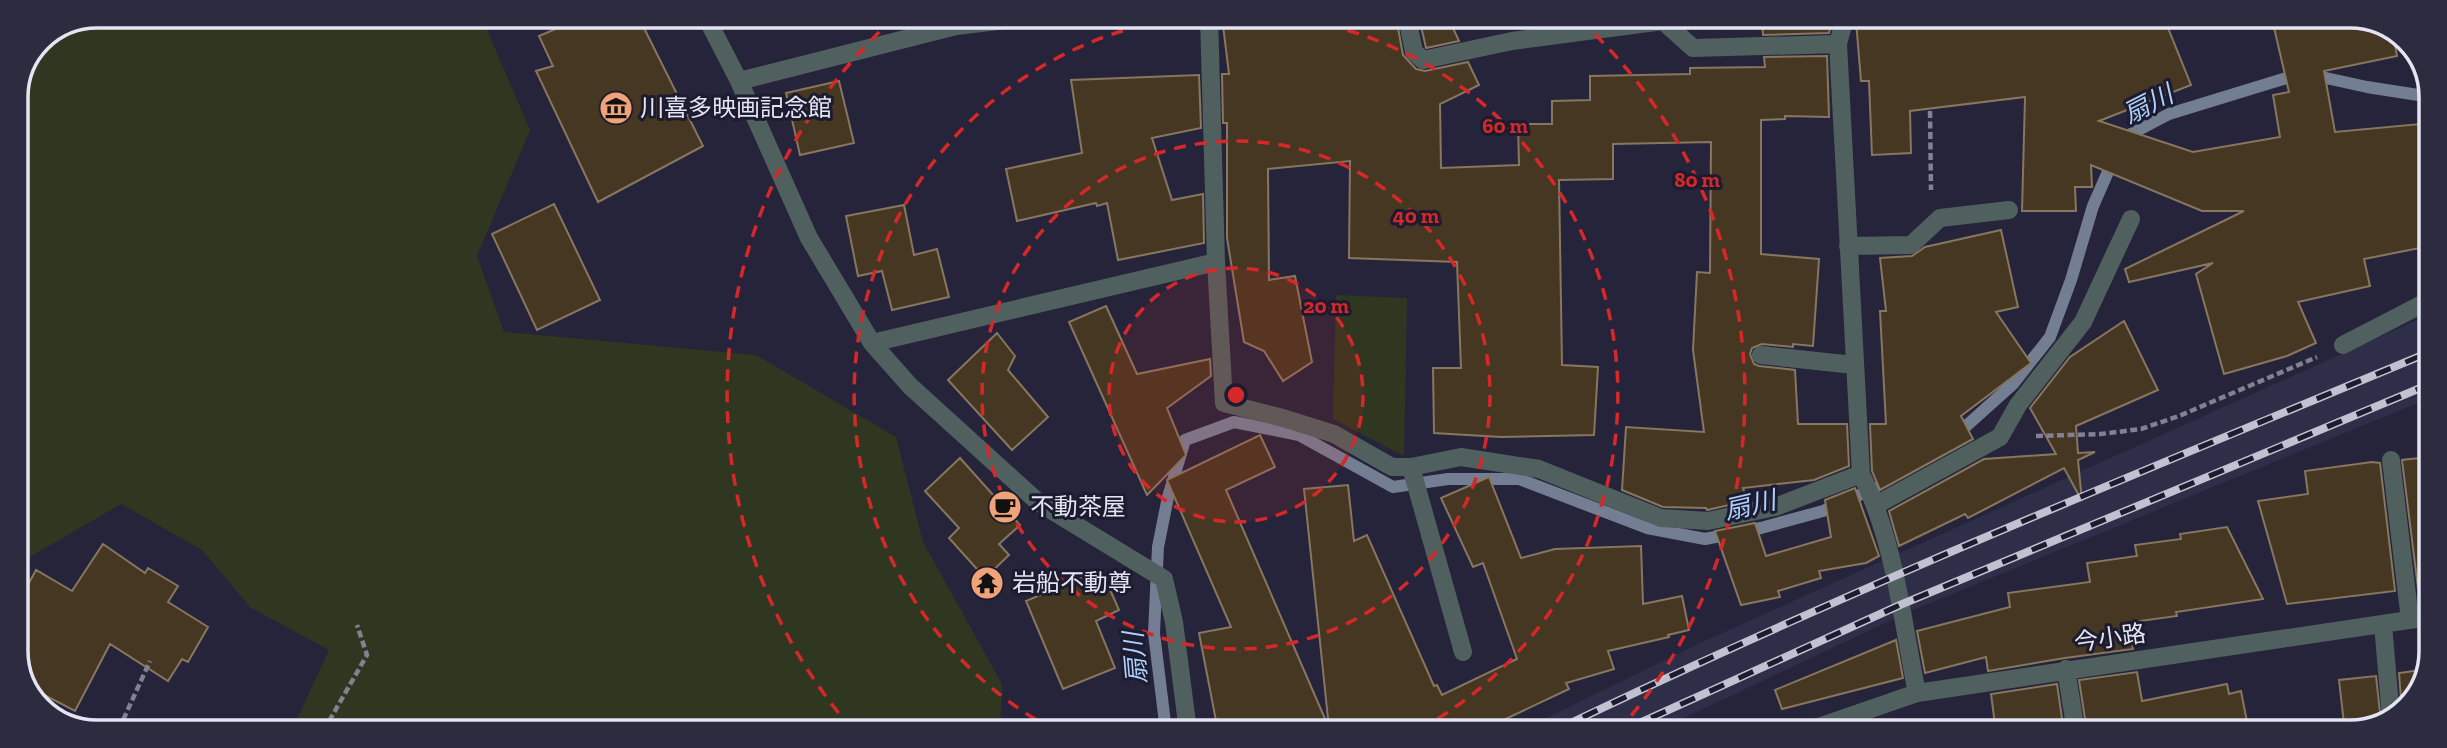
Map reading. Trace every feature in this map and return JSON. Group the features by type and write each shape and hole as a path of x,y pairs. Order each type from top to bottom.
{"street":[{"path":"712,28 739,81 809,238 872,343 911,386 1038,502 1164,579 1174,622 1187,720"},
{"path":"739,81 948,28"},
{"path":"1209,28 1216,262 1224,403 1334,435 1392,467 1411,467 1461,457 1539,469 1661,518 1708,521 1775,507 1861,474"},
{"path":"1409,28 1414,52 1423,60 1512,41 1610,28"},
{"path":"1670,28 1693,48 1838,44"},
{"path":"1842,28 1838,44 1861,474 1876,505 1888,546 1917,693"},
{"path":"1847,246 1911,245 1940,218 2009,211"},
{"path":"1876,505 2000,437 2018,405 2083,322 2131,219"},
{"path":"872,343 1216,262"},
{"path":"2343,345 2419,306"},
{"path":"1761,355 1854,365"},
{"path":"2391,460 2410,620"},
{"path":"1411,467 1463,652"},
{"name":"今小路","path":"1839,720 1917,693 2419,619"},
{"path":"2383,624 2390,707"},
{"path":"2067,669 2074,720"}],"path":[{"path":"1930,111 1931,226"},
{"path":"2000,437 2101,434 2141,429 2179,416 2343,345"},
{"path":"330,720 367,655 357,625"},
{"path":"123,720 150,661"}],"shaded area":[{"path":"2419,319 2419,403 1911,611 1679,720 1543,720 1698,644"}],"green space":[{"path":"97,28 486,28 530,130 477,256 504,332 756,355 896,437 923,542 1002,684 1000,720 297,720 329,650 251,608 202,550 121,504 28,558 28,97 33,71 48,48 71,33"},
{"path":"1336,295 1407,298 1404,456 1333,419"}],"building":[{"path":"558,28 644,28 703,146 598,202 536,71 553,66 539,36"},
{"path":"1223,28 1398,28 1403,55 1416,69 1425,71 1468,62 1479,85 1440,104 1441,168 1519,165 1518,124 1552,124 1552,101 1590,100 1590,76 1690,74 1690,68 1765,67 1764,57 1827,56 1829,117 1785,116 1785,119 1761,120 1761,254 1819,259 1813,346 1762,344 1752,348 1750,354 1754,364 1759,366 1795,370 1798,424 1847,424 1849,466 1814,480 1743,488 1747,501 1707,510 1663,507 1622,490 1626,427 1704,432 1693,350 1697,272 1710,273 1711,142 1613,144 1613,179 1559,180 1562,365 1598,367 1594,435 1501,437 1434,433 1433,368 1461,368 1457,262 1349,258 1350,161 1268,169 1269,280 1295,276 1312,362 1283,381 1264,351 1244,342 1227,238 1227,123 1223,123 1222,74 1229,74"},
{"path":"1421,28 1453,28 1459,41 1426,48"},
{"path":"1763,28 1830,28 1829,33 1763,35"},
{"path":"1857,28 2168,28 2191,85 2099,121 2193,152 2280,137 2273,95 2289,92 2274,28 2368,30 2395,45 2397,56 2324,71 2335,132 2419,124 2419,248 2364,259 2370,286 2298,302 2316,343 2287,356 2224,374 2196,274 2213,263 2129,282 2125,269 2244,211 2202,211 2091,165 2092,187 2075,187 2076,211 2022,211 2025,97 1910,111 1911,153 1872,155 1869,81 1861,81"},
{"path":"1199,75 1201,128 1152,138 1172,200 1203,194 1204,243 1118,260 1107,203 1097,206 1096,203 1017,221 1006,169 1082,153 1071,80"},
{"path":"839,81 854,143 800,155 786,93"},
{"path":"554,204 600,300 537,330 492,234"},
{"path":"904,205 914,255 937,249 949,297 892,310 882,271 858,276 846,216"},
{"path":"2001,230 2018,307 1996,312 2031,363 1961,416 1973,439 1880,490 1872,471 1870,424 1886,424 1880,311 1886,311 1880,258 1912,256 1925,247"},
{"path":"1106,306 1137,374 1210,359 1211,376 1167,408 1186,455 1147,495 1069,322"},
{"path":"2124,321 2158,390 2076,426 2078,453 2095,452 2078,460 2082,501 2064,468 1968,518 1965,514 1899,546 1889,511 1984,459 2056,454 2030,408 2070,357"},
{"path":"997,333 1015,356 1008,370 1048,417 1012,450 948,380"},
{"path":"1260,435 1275,467 1226,490 1326,720 1216,720 1199,633 1231,627 1167,480"},
{"path":"960,458 1020,525 999,544 1009,555 985,578 949,538 959,528 925,491"},
{"path":"2419,458 2418,588 2402,460"},
{"path":"2380,463 2395,591 2287,604 2258,501 2308,494 2305,471"},
{"path":"1489,477 1521,558 1555,549 1641,546 1643,604 1682,596 1689,630 1608,651 1614,669 1566,683 1569,689 1503,720 1328,720 1304,489 1348,485 1354,541 1367,535 1434,686 1437,685 1442,695 1517,659 1483,563 1473,567 1441,498"},
{"path":"1855,488 1879,556 1866,563 1819,571 1821,578 1778,591 1780,597 1741,605 1715,531 1755,523 1766,556 1831,537 1825,500"},
{"path":"2227,527 2263,599 2176,612 2177,616 2132,622 2133,633 2130,633 2133,649 1988,671 1986,657 1925,673 1917,631 2010,607 2008,593 2090,582 2087,563 2137,556 2135,545 2181,539 2180,534"},
{"path":"103,544 145,573 148,568 178,586 168,602 208,627 188,662 182,659 168,681 110,644 75,711 42,693 32,673 28,655 28,585 36,570 72,591"},
{"path":"1101,569 1119,610 1096,621 1115,668 1063,689 1026,601"},
{"path":"1896,640 1903,678 1782,709 1775,690"},
{"path":"2416,671 2401,697 2399,673"},
{"path":"2137,672 2142,701 2227,684 2229,694 2241,691 2247,720 2085,720 2079,680"},
{"path":"2376,676 2380,713 2344,720 2339,680"},
{"path":"2057,684 2062,720 1994,720 1991,694"}],"waterway":[{"name":"扇川","path":"2123,142 2127,136 2169,114 2303,73 2419,95"},
{"name":"扇川","path":"1955,436 2013,384 2050,337 2071,280 2093,206 2114,158"},
{"name":"扇川","path":"1165,720 1154,633 1158,547 1168,497 1185,440 1234,422 1299,435 1393,487 1448,479 1519,479 1647,528 1705,539 1761,528 1823,511 1875,488"}],"railway":[{"path":"1577,720 1880,583 2419,357"},
{"path":"1646,720 1900,605 2419,389"}],"place":[{"name":"川喜多映画記念館","path":"616,108"},
{"name":"不動茶屋","path":"1005,507"},
{"name":"岩船不動尊","path":"987,583"}]}
